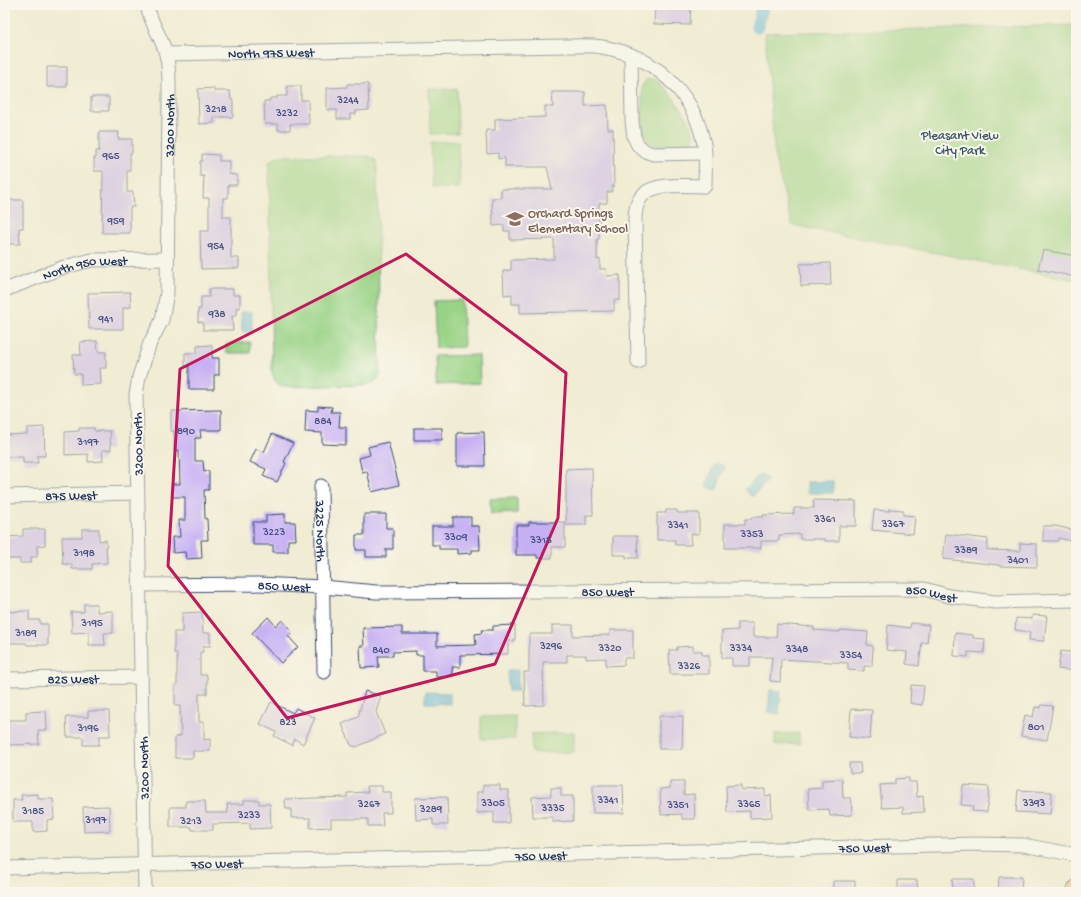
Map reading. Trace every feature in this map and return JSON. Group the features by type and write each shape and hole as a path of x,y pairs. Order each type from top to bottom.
{"street":[{"name":"3200 North","path":"145,892 136,396 139,377 150,344 162,320 167,293 169,96 169,79 166,54 152,23 147,5"},
{"name":"North 975 West","path":"166,54 565,46 601,47 631,55 646,62 661,73 683,94 697,117 704,142 705,186 665,186 653,188 643,194 639,202 635,216 638,362"},
{"path":"631,55 632,121 634,137 638,145 645,151 653,154 704,153"},
{"name":"North 950 West","path":"5,290 64,267 92,260 167,260"},
{"name":"3225 North","path":"321,486 324,672"},
{"name":"875 West","path":"5,496 137,494"},
{"name":"850 West","path":"139,585 258,584 323,587 376,592 924,589 949,596 995,602 1076,600"},
{"name":"825 West","path":"5,679 141,677"},
{"name":"750 West","path":"5,868 976,844 1023,845 1076,855"}],"highlighted area":[{"path":"406,254 566,373 558,518 495,664 287,718 168,566 180,369"}],"green space":[{"name":"Pleasant View City Park","path":"1076,25 1076,280 792,225 775,158 765,33"},
{"path":"647,79 655,79 659,82 683,111 692,129 692,144 688,147 661,147 650,142 646,136 643,129 642,86"},
{"path":"429,89 457,89 458,133 430,134"},
{"path":"458,141 460,188 432,188 430,142"},
{"path":"279,156 368,156 376,160 380,373 378,379 372,384 284,387 277,383 274,377 272,372 269,165 270,161"},
{"path":"462,300 464,347 436,348 434,301"},
{"path":"250,342 250,353 226,353 226,343"},
{"path":"479,355 480,383 436,385 435,356"},
{"path":"517,498 517,513 491,514 490,499"},
{"path":"515,716 515,739 481,739 481,717"},
{"path":"574,732 574,752 532,753 531,734"},
{"path":"799,733 800,744 775,745 775,734"}],"water":[{"path":"241,312 252,312 252,332 242,332"},
{"path":"715,463 725,466 716,490 706,486"},
{"path":"761,473 768,481 752,497 745,489"},
{"path":"833,481 833,493 807,493 807,482"},
{"path":"507,670 518,670 518,691 508,691"},
{"path":"770,690 781,691 779,714 768,712"},
{"path":"425,692 450,693 450,704 425,703"}],"building":[{"path":"655,5 691,5 690,25 654,24"},
{"path":"47,67 67,67 67,87 47,87"},
{"path":"347,84 368,84 369,110 356,111 356,114 350,114 350,119 337,119 337,110 327,110 327,88 347,87"},
{"path":"287,86 301,86 301,100 308,100 309,124 290,124 290,130 278,130 278,124 265,124 264,101 270,101 270,98 277,98 277,96 287,96"},
{"path":"214,88 214,91 230,91 231,100 233,100 233,117 214,117 214,123 199,124 198,89"},
{"name":"Orchard Springs Elementary School","path":"552,92 585,92 585,106 607,105 608,129 613,129 614,187 612,186 612,192 607,192 607,203 599,203 599,239 597,239 597,260 600,259 600,269 606,269 607,276 620,275 620,300 614,300 614,311 520,313 520,304 512,304 512,294 504,295 503,271 511,270 511,260 554,259 554,239 510,240 510,231 504,231 504,225 493,226 492,198 501,198 501,189 552,189 547,167 505,167 505,158 498,159 498,153 487,154 486,130 495,130 495,119 545,117 545,106 553,107"},
{"path":"91,97 109,97 109,111 91,111"},
{"path":"99,132 119,132 118,139 132,139 130,171 127,171 127,192 133,192 134,207 130,207 130,233 102,233 103,171 94,171 94,158 96,158 96,151 99,151"},
{"path":"202,154 219,155 219,161 229,161 229,174 237,175 237,185 228,185 228,198 223,198 223,217 231,217 231,258 239,258 239,268 201,269 200,231 209,231 209,198 203,198 204,176 200,176 200,161 202,161"},
{"path":"6,200 23,200 23,228 19,228 20,244 5,244"},
{"path":"1043,250 1076,256 1076,277 1038,269"},
{"path":"830,263 831,285 801,286 800,264"},
{"path":"209,289 233,289 233,295 240,295 240,308 236,308 236,316 232,316 233,330 203,330 203,322 198,322 198,309 201,309 201,297 209,297"},
{"path":"130,292 131,307 123,308 123,329 89,329 88,293"},
{"path":"97,341 98,352 106,352 106,368 100,368 101,384 81,385 81,374 74,374 73,355 81,355 80,342"},
{"path":"212,345 212,358 219,358 219,375 214,375 214,389 189,389 189,366 185,366 185,353 197,353 197,346"},
{"path":"318,406 332,407 331,412 340,412 339,427 346,427 346,445 322,444 322,433 305,432 306,410 318,411"},
{"path":"221,410 221,430 200,430 201,438 195,438 195,461 203,461 204,472 209,471 209,490 204,490 205,519 207,519 208,540 201,540 202,558 186,559 185,552 173,553 172,537 180,537 179,520 185,520 185,497 172,497 172,484 180,484 179,450 174,451 174,431 171,431 171,411"},
{"path":"44,427 45,456 37,456 38,463 23,463 23,457 5,457 5,435 27,434 27,428"},
{"path":"79,428 94,428 95,431 110,431 111,450 102,450 103,461 88,462 88,454 65,455 65,432 79,431"},
{"path":"414,428 442,428 442,440 414,440"},
{"path":"484,432 485,466 457,466 457,433"},
{"path":"272,434 293,443 277,482 263,476 266,469 250,462 256,449 264,452"},
{"path":"388,442 399,485 372,492 367,471 362,472 359,458 370,455 368,447"},
{"path":"592,468 593,515 586,515 586,525 566,525 566,469"},
{"path":"813,500 856,501 856,526 839,526 839,541 825,541 825,539 800,539 800,534 779,535 779,541 761,541 761,548 725,548 725,524 745,524 745,519 752,519 752,517 763,517 763,515 794,514 794,508 814,508"},
{"path":"889,509 903,510 903,515 915,516 913,534 872,530 874,510 889,511"},
{"path":"666,510 677,510 677,513 699,513 699,534 690,534 691,545 675,545 675,540 657,540 657,513 666,513"},
{"path":"285,514 285,522 295,522 296,540 288,540 288,552 273,552 273,545 253,545 253,522 266,522 266,515"},
{"path":"364,514 386,514 386,528 393,528 393,549 386,549 386,557 366,557 366,550 356,550 356,535 364,535"},
{"path":"453,517 471,517 471,526 479,526 480,550 472,550 472,553 457,554 457,549 439,549 439,545 432,545 432,526 453,526"},
{"path":"529,522 565,522 565,547 552,547 552,558 537,558 537,555 516,555 516,525 529,525"},
{"path":"1043,526 1056,526 1076,531 1076,542 1058,538 1058,541 1043,541"},
{"path":"23,529 45,529 45,545 37,546 37,557 31,557 31,563 20,563 20,559 5,559 5,537 23,536"},
{"path":"82,529 99,529 99,541 106,540 107,563 92,564 92,569 72,569 72,564 63,564 62,537 82,537"},
{"path":"946,534 988,539 987,550 1020,551 1020,543 1037,544 1037,567 999,566 943,559"},
{"path":"613,536 637,536 638,558 626,558 626,555 613,555"},
{"path":"84,604 97,604 97,612 113,611 113,633 104,633 105,645 89,645 89,632 72,633 71,612 84,612"},
{"path":"29,611 29,620 40,620 40,624 48,624 48,645 5,643 5,612"},
{"path":"202,612 203,633 210,633 210,646 203,646 203,652 200,652 200,675 207,675 207,694 199,694 199,722 204,722 204,740 210,739 210,751 193,751 193,758 175,758 175,737 181,736 180,706 175,706 175,685 177,685 177,653 174,653 174,632 182,632 182,613"},
{"path":"1032,615 1047,616 1044,641 1029,640 1030,632 1015,630 1016,618 1032,619"},
{"path":"268,617 276,626 282,620 292,632 288,636 298,647 281,663 252,633"},
{"path":"738,623 753,623 753,637 776,637 777,624 814,627 814,630 868,632 867,645 873,646 872,666 864,666 864,671 848,670 848,663 781,659 780,682 770,681 772,657 750,657 750,666 732,666 732,658 722,658 722,631 738,630"},
{"path":"911,623 929,625 927,643 922,642 919,666 906,664 907,652 886,650 888,625 910,628"},
{"path":"515,625 515,641 508,641 508,654 460,655 460,667 452,667 453,676 436,677 436,671 423,671 423,655 416,655 416,651 393,652 393,656 378,656 379,667 361,668 360,646 364,646 363,628 402,627 402,634 437,634 437,646 476,645 475,634 482,633 481,630 493,630 493,626"},
{"path":"552,625 573,625 573,636 610,635 610,630 633,630 633,658 624,658 624,665 606,666 606,658 586,659 586,655 567,655 567,662 543,662 544,705 525,706 524,672 529,672 529,634 552,634"},
{"path":"955,633 973,635 973,638 985,639 984,653 968,652 968,657 954,656"},
{"path":"693,646 693,651 702,651 702,655 709,655 709,674 670,674 669,650 677,650 677,647"},
{"path":"1061,651 1076,653 1076,671 1058,669"},
{"path":"911,685 924,686 922,705 910,703"},
{"path":"365,691 381,696 376,712 385,734 356,747 351,745 342,724 358,717"},
{"path":"271,702 293,713 296,708 315,718 303,744 295,739 292,745 274,736 276,732 260,724"},
{"path":"1041,705 1053,706 1047,740 1021,736 1025,715 1033,717 1035,707 1041,708"},
{"path":"851,709 872,710 870,739 849,737"},
{"path":"46,711 47,730 38,730 39,744 7,745 7,720 26,720 26,712"},
{"path":"88,711 109,711 110,736 99,736 99,745 83,745 83,737 67,737 66,717 88,717"},
{"path":"659,716 683,716 682,749 659,749"},
{"path":"849,763 860,763 861,773 850,773"},
{"path":"909,778 909,782 916,782 917,797 923,796 924,812 903,813 903,807 882,808 880,785 895,784 895,779"},
{"path":"842,779 843,798 851,798 852,815 830,816 829,809 809,810 808,789 822,788 822,780"},
{"path":"670,782 684,782 684,795 694,794 695,819 682,819 682,814 661,815 660,789 670,788"},
{"path":"483,785 500,785 500,790 509,790 509,823 494,823 494,812 477,813 477,792 483,792"},
{"path":"593,785 623,785 624,813 593,813"},
{"path":"741,785 741,790 765,789 765,796 771,795 772,817 750,818 750,811 727,812 726,786"},
{"path":"963,785 989,787 987,812 972,811 973,806 961,805"},
{"path":"367,786 382,786 382,792 391,792 391,813 382,813 383,826 368,826 368,819 331,819 331,827 310,828 310,818 291,818 291,809 286,809 285,799 347,797 347,793 368,792"},
{"path":"551,788 561,788 561,796 573,796 573,821 553,822 553,817 533,817 532,797 551,796"},
{"path":"1018,790 1052,792 1050,814 1016,812"},
{"path":"38,794 38,799 53,799 54,819 47,820 47,831 33,832 33,822 13,822 13,800 22,800 21,795"},
{"path":"447,797 448,825 433,825 433,819 416,820 415,798"},
{"path":"244,800 259,800 259,804 270,804 271,828 250,829 250,823 213,824 213,830 192,830 192,827 170,827 170,807 186,807 186,801 205,801 206,813 228,813 227,804 244,804"},
{"path":"109,806 110,831 84,832 83,807"},
{"path":"999,877 1022,877 1021,892 998,892"},
{"path":"952,879 974,879 974,892 953,892"},
{"path":"898,880 917,880 918,892 898,892"},
{"path":"833,881 855,881 855,892 833,892"}],"waterway":[{"path":"757,27 763,5"}],"place":[{"name":"Orchard Springs Elementary School","path":"515,219"}]}
